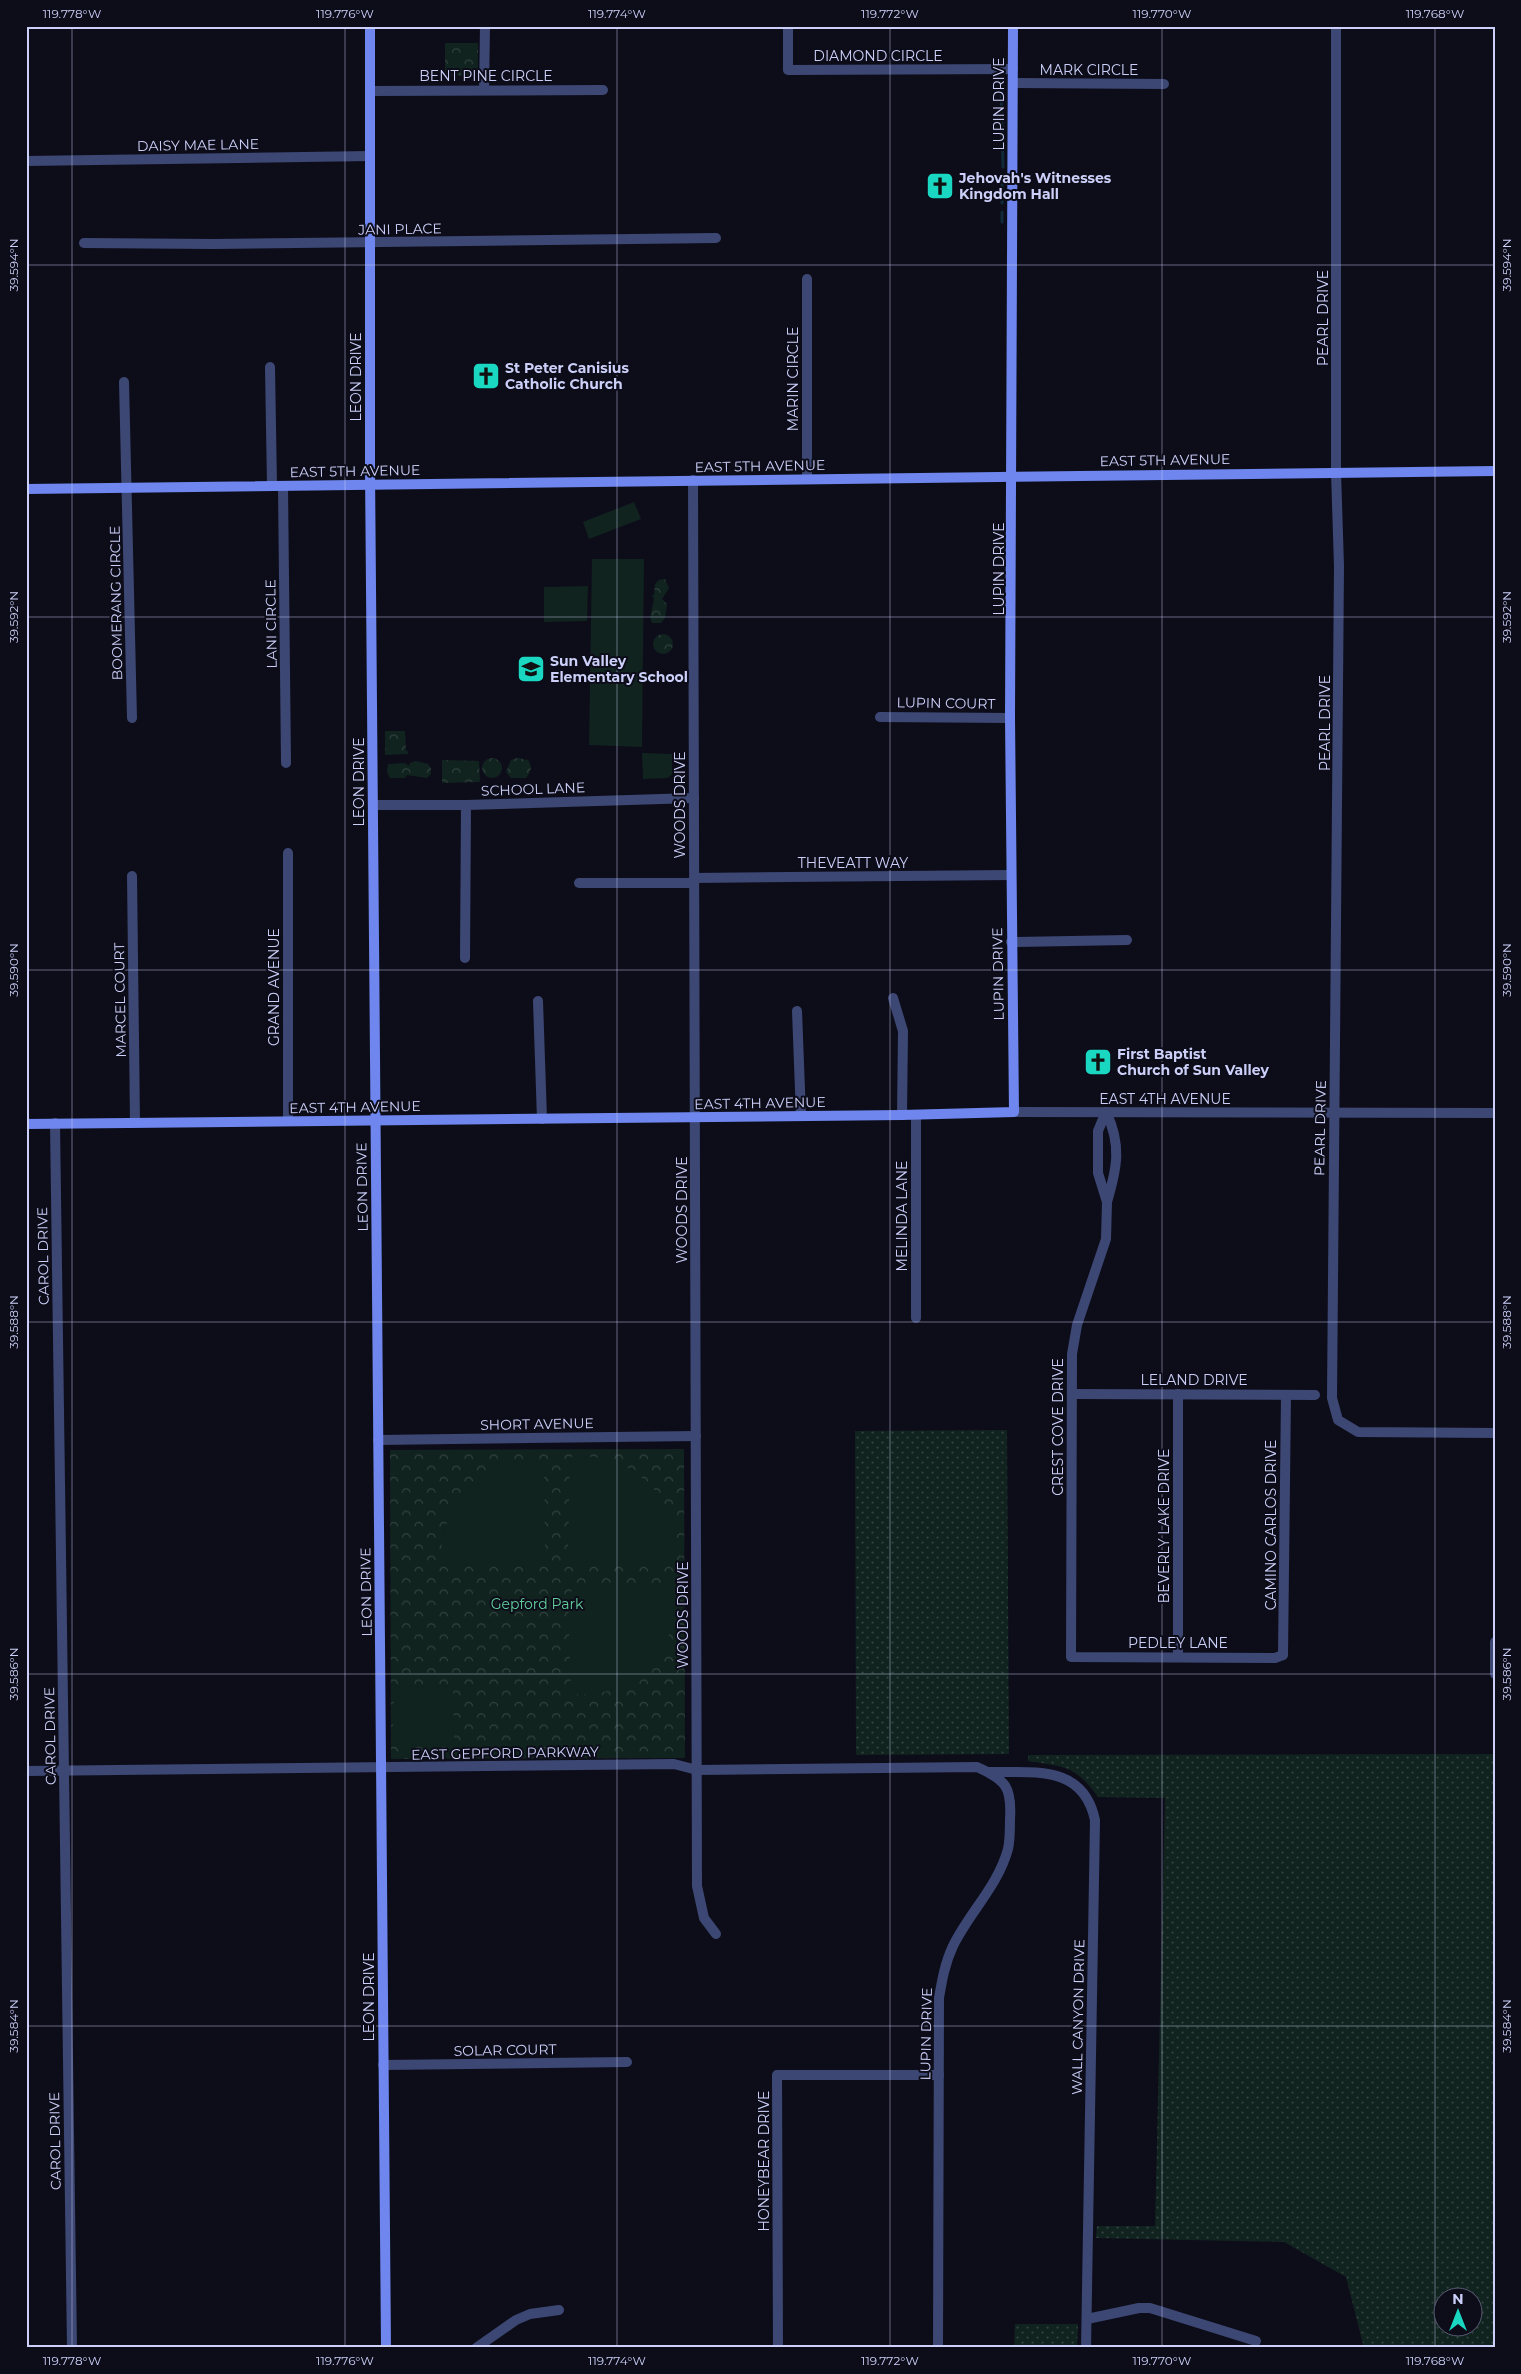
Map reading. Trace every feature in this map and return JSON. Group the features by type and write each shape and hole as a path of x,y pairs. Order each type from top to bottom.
{"street":[{"name":"LEON DRIVE","path":"370,26 370,484 386,2348"},
{"path":"484,90 485,26"},
{"name":"DIAMOND CIRCLE","path":"788,26 788,70 1013,68"},
{"name":"LUPIN DRIVE","path":"1013,26 1010,718 1014,1112"},
{"name":"PEARL DRIVE","path":"1336,26 1336,472 1339,594 1338,896 1332,1398 1338,1420 1358,1432 1495,1433"},
{"name":"MARK CIRCLE","path":"1014,83 1164,84"},
{"name":"BENT PINE CIRCLE","path":"370,91 603,90"},
{"name":"DAISY MAE LANE","path":"26,161 370,156"},
{"name":"JANI PLACE","path":"84,243 370,243 716,238"},
{"name":"MARIN CIRCLE","path":"807,279 807,479"},
{"name":"LANI CIRCLE","path":"270,367 277,486 286,763"},
{"name":"BOOMERANG CIRCLE","path":"124,382 132,718"},
{"name":"EAST 5TH AVENUE","path":"26,489 1495,471"},
{"name":"WOODS DRIVE","path":"693,480 697,1886 704,1918 716,1934"},
{"name":"LUPIN COURT","path":"880,716 1010,718"},
{"name":"SCHOOL LANE","path":"373,805 466,805 694,798"},
{"path":"465,958 466,805"},
{"name":"GRAND AVENUE","path":"288,853 288,1121"},
{"name":"THEVEATT WAY","path":"578,884 694,880 1011,875"},
{"name":"MARCEL COURT","path":"132,876 135,1123"},
{"path":"1011,942 1127,940"},
{"path":"893,998 903,1031 902,1115"},
{"path":"538,1000 542,1119"},
{"path":"797,1011 801,1116"},
{"name":"EAST 4TH AVENUE","path":"26,1124 916,1115 1014,1112 1334,1114 1495,1112"},
{"name":"CREST COVE DRIVE","path":"1072,1657 1073,1342 1107,1234 1107,1202 1098,1173 1098,1131 1106,1112"},
{"name":"CREST COVE DRIVE","path":"1106,1112 1116,1132 1116,1173 1107,1202"},
{"name":"MELINDA LANE","path":"916,1115 916,1318"},
{"name":"CAROL DRIVE","path":"55,1124 72,2348"},
{"name":"LELAND DRIVE","path":"1072,1394 1315,1395"},
{"name":"BEVERLY LAKE DRIVE","path":"1178,1394 1178,1657"},
{"name":"CAMINO CARLOS DRIVE","path":"1283,1654 1286,1395"},
{"name":"SHORT AVENUE","path":"378,1440 696,1436"},
{"path":"1495,1642 1495,1674"},
{"name":"PEDLEY LANE","path":"1072,1657 1275,1658 1283,1654"},
{"name":"EAST GEPFORD PARKWAY","path":"26,1771 674,1764 697,1770 977,1767 985,1771"},
{"name":"LUPIN DRIVE","path":"938,2348 939,1998 947,1962 962,1931 993,1885 1008,1848 1011,1800 1003,1782 985,1771"},
{"name":"WALL CANYON DRIVE","path":"985,1771 1050,1773 1061,1776 1071,1781 1088,1798 1096,1820 1086,2348"},
{"name":"SOLAR COURT","path":"383,2066 626,2062"},
{"name":"HONEYBEAR DRIVE","path":"778,2348 777,2075 939,2075"},
{"path":"1087,2319 1139,2308 1150,2308 1256,2341"},
{"path":"476,2348 516,2320 530,2314 560,2310"}],"green space":[{"path":"445,43 478,43 478,76 445,76"},
{"path":"634,502 641,519 589,539 583,522"},
{"path":"592,559 644,559 642,747 589,745"},
{"path":"665,579 669,588 662,599 667,604 665,618 661,623 652,623 650,617 655,584 659,580"},
{"path":"588,586 587,621 544,622 544,587"},
{"path":"663,634 670,637 673,644 670,651 663,654 656,651 653,644 656,637"},
{"path":"385,731 405,731 406,751 408,751 408,754 385,755"},
{"path":"642,753 672,754 672,774 668,778 643,779"},
{"path":"492,758 499,761 502,768 499,775 492,778 485,775 482,768 485,761"},
{"path":"517,758 528,760 530,763 531,769 526,778 511,778 506,772 511,760"},
{"path":"442,760 479,761 480,782 442,783"},
{"path":"416,761 428,764 431,768 431,774 427,778 407,775 405,778 390,778 387,772 388,764 405,763 409,766 410,763"},
{"path":"1007,1430 1009,1754 856,1755 855,1431"},
{"name":"Gepford Park","path":"684,1449 685,1758 391,1759 390,1450"},
{"path":"582,1456 617,1462 639,1475 649,1484 658,1494 671,1516 675,1532 676,1560 575,1562 568,1556 570,1457"},
{"path":"528,1458 544,1462 545,1560 542,1563 444,1563 442,1551 446,1524 468,1488 497,1467"},
{"path":"677,1586 676,1609 671,1631 662,1650 650,1666 634,1679 616,1688 595,1693 571,1694 568,1594 577,1587"},
{"path":"394,1686 453,1687 454,1744 393,1745"},
{"path":"1495,1754 1495,2348 1364,2348 1346,2277 1284,2242 1096,2238 1097,2226 1155,2226 1165,1798 1098,1797 1076,1773 1060,1767 1028,1761 1028,1755"},
{"path":"1015,2324 1078,2324 1077,2348 1014,2348"}],"waterway":[{"path":"1001,85 1003,167"},
{"path":"1002,176 1002,203"},
{"path":"1002,212 1002,222"}],"place":[{"name":"Jehovah's Witnesses Kingdom Hall","path":"940,186"},
{"name":"St Peter Canisius Catholic Church","path":"486,376"},
{"name":"Sun Valley Elementary School","path":"531,669"},
{"name":"First Baptist Church of Sun Valley","path":"1098,1062"}]}
